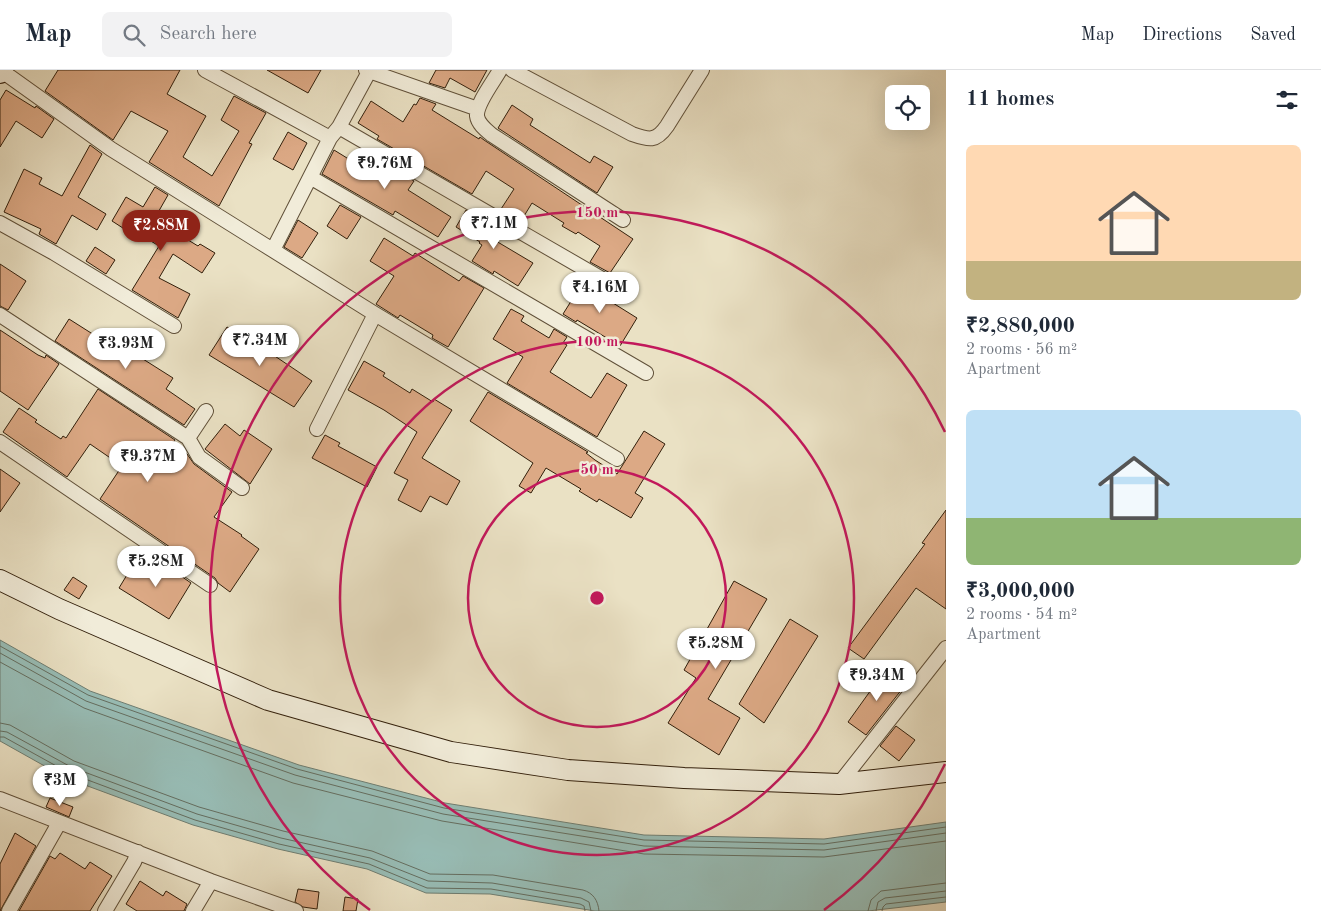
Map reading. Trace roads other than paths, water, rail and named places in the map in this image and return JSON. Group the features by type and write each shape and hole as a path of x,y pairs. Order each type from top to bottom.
{"street":[{"path":"206,70 335,132 609,283"},
{"path":"500,70 478,109 477,118 482,126 492,135 623,220"},
{"path":"512,70 632,134 653,139 664,130 702,70"},
{"path":"1,71 111,149 375,314 617,459"},
{"path":"273,250 310,177 368,71 478,109"},
{"path":"310,177 646,373"},
{"path":"0,223 54,253 174,326"},
{"path":"317,429 375,314"},
{"path":"0,315 188,438 199,457 242,488"},
{"path":"188,438 206,411"},
{"path":"0,442 210,585"},
{"path":"0,580 59,610 268,700 452,752 568,770 684,778 839,784 946,772"},
{"path":"839,784 946,648"},
{"path":"0,799 286,910"},
{"path":"9,911 59,823"},
{"path":"105,911 138,852"},
{"path":"193,911 211,881"}],"water":[{"path":"0,640 90,691 299,765 445,803 644,835 824,839 946,822 946,902 868,911 595,911 490,894 426,893 367,869 278,849 193,825 66,778 0,741"}]}
